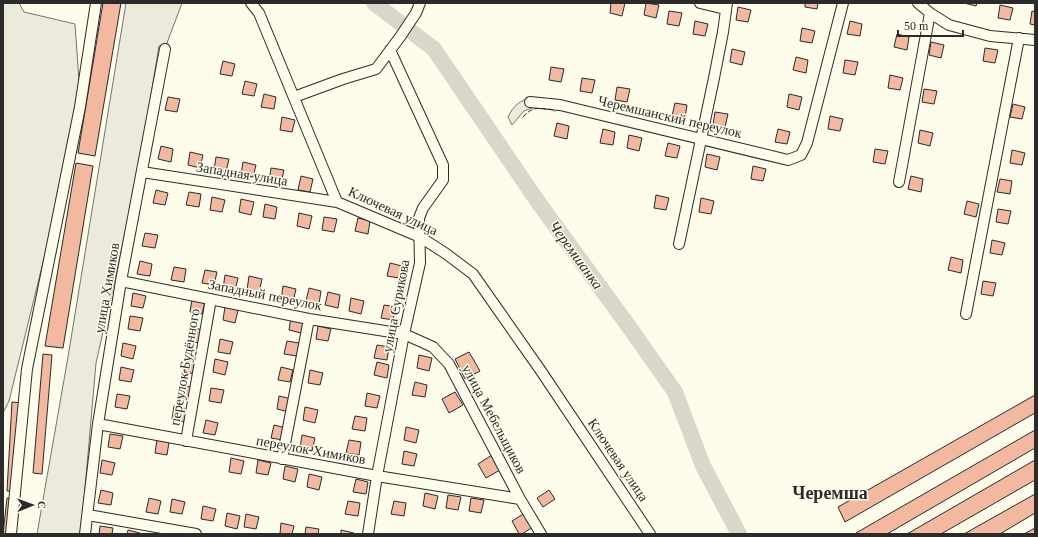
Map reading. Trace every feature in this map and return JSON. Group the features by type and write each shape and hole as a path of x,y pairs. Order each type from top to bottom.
{"street":[{"path":"11,534 27,369 80,107 96,3"},
{"name":"Ключевая улица","path":"251,3 259,13 337,202 420,237 473,274 541,371 650,534"},
{"path":"294,97 343,79 376,69 406,28 416,13 420,3"},
{"path":"679,244 701,139 726,6 700,3"},
{"name":"Черемшанский переулок","path":"530,102 560,105 788,160 801,154 807,142 843,3"},
{"path":"918,3 930,13 949,25 990,36 1035,40"},
{"path":"899,182 930,13"},
{"path":"966,314 1019,38"},
{"name":"улица Химиков","path":"86,534 98,424 122,281 165,49"},
{"name":"улица Сурикова","path":"368,534 377,476 404,334 420,263 419,218 422,208 443,180 442,165 390,50"},
{"name":"Западная улица","path":"142,172 337,202"},
{"name":"Западный переулок","path":"122,281 309,319 404,334"},
{"name":"переулок Будённого","path":"186,441 211,299"},
{"path":"282,459 309,319"},
{"name":"улица Мебельщиков","path":"404,334 433,347 449,364 520,499 541,534"},
{"name":"переулок Химиков","path":"98,424 377,476 520,499"},
{"path":"88,515 196,534"}],"shaded area":[{"path":"3,3 19,3 24,12 75,24 79,81 75,132 9,401 3,413"},
{"path":"126,3 182,3 167,43 159,46 136,186 96,363 81,534 37,534 68,357"},
{"path":"531,98 549,99 524,111 512,125 508,117 512,110 523,100"}],"building":[{"path":"103,3 121,3 95,156 78,153"},
{"path":"611,3 625,3 622,16 610,13"},
{"path":"646,3 659,5 656,18 644,15"},
{"path":"805,3 818,3 817,9 805,7"},
{"path":"964,3 977,3 976,6"},
{"path":"1000,5 1013,8 1010,20 998,18"},
{"path":"738,7 751,10 748,22 736,20"},
{"path":"669,11 682,13 679,26 667,24"},
{"path":"1032,11 1035,12 1035,25 1030,24"},
{"path":"695,21 708,24 705,36 693,34"},
{"path":"850,21 862,24 860,36 847,34"},
{"path":"802,28 815,31 812,43 800,41"},
{"path":"897,34 909,37 907,50 894,47"},
{"path":"931,42 944,45 941,58 929,55"},
{"path":"985,48 998,50 995,63 983,61"},
{"path":"732,49 745,52 742,65 730,62"},
{"path":"796,57 808,60 806,73 793,70"},
{"path":"845,60 858,62 855,75 843,73"},
{"path":"223,61 235,64 232,76 220,74"},
{"path":"551,67 564,69 561,82 549,80"},
{"path":"890,75 903,78 900,90 888,88"},
{"path":"582,78 595,80 592,93 580,91"},
{"path":"245,81 257,84 254,96 242,94"},
{"path":"617,87 630,89 627,102 615,100"},
{"path":"924,89 937,91 934,104 922,102"},
{"path":"264,94 276,97 274,109 261,107"},
{"path":"789,94 802,97 799,110 787,107"},
{"path":"168,97 180,99 177,112 165,110"},
{"path":"675,103 687,105 685,118 672,116"},
{"path":"1013,104 1025,107 1022,119 1010,117"},
{"path":"715,112 728,114 725,127 713,125"},
{"path":"830,116 843,119 840,131 828,129"},
{"path":"282,117 295,120 292,132 280,130"},
{"path":"557,123 569,126 567,139 554,136"},
{"path":"603,129 615,132 613,145 600,143"},
{"path":"778,129 790,132 787,144 775,142"},
{"path":"920,130 933,133 930,146 918,143"},
{"path":"629,135 642,138 639,151 627,148"},
{"path":"668,143 680,146 677,158 665,156"},
{"path":"161,146 173,149 171,162 158,159"},
{"path":"875,149 888,151 885,164 873,162"},
{"path":"1012,150 1025,153 1022,165 1010,163"},
{"path":"190,152 203,155 200,168 188,165"},
{"path":"707,154 720,157 717,170 705,167"},
{"path":"216,157 229,159 226,172 214,170"},
{"path":"243,162 256,165 253,177 241,175"},
{"path":"76,163 93,166 63,348 45,346"},
{"path":"753,166 766,169 763,181 751,179"},
{"path":"271,168 284,170 281,183 269,181"},
{"path":"301,176 313,179 310,192 298,190"},
{"path":"911,176 923,179 921,192 908,189"},
{"path":"1000,179 1012,181 1010,194 997,192"},
{"path":"156,190 168,193 165,205 153,203"},
{"path":"189,192 201,194 199,207 186,205"},
{"path":"656,195 669,198 666,210 654,208"},
{"path":"212,197 225,200 222,212 210,210"},
{"path":"701,198 714,201 711,214 699,212"},
{"path":"241,199 254,202 251,215 239,212"},
{"path":"967,201 979,204 976,217 964,214"},
{"path":"265,204 277,207 275,219 263,217"},
{"path":"998,209 1011,211 1008,224 996,222"},
{"path":"299,213 312,216 309,229 297,226"},
{"path":"324,217 337,219 334,232 322,230"},
{"path":"358,218 370,221 368,234 355,231"},
{"path":"145,233 158,235 155,248 142,246"},
{"path":"992,240 1005,243 1002,255 990,253"},
{"path":"951,257 963,260 961,273 948,270"},
{"path":"140,261 152,264 150,276 137,274"},
{"path":"390,263 402,266 399,278 387,276"},
{"path":"174,267 186,269 184,282 171,280"},
{"path":"205,270 217,272 214,285 202,283"},
{"path":"225,275 238,278 235,291 223,289"},
{"path":"249,276 262,279 259,292 247,290"},
{"path":"983,281 996,283 993,296 981,294"},
{"path":"283,286 296,289 293,302 281,300"},
{"path":"309,288 321,291 319,304 306,301"},
{"path":"328,292 340,295 338,308 325,305"},
{"path":"133,293 146,296 143,308 131,306"},
{"path":"351,298 364,301 361,314 349,311"},
{"path":"192,299 205,302 202,314 190,312"},
{"path":"384,305 396,307 393,320 381,318"},
{"path":"225,307 238,310 235,323 223,320"},
{"path":"130,316 143,318 140,331 128,329"},
{"path":"291,317 304,320 301,333 289,330"},
{"path":"318,326 331,329 328,341 316,339"},
{"path":"190,327 203,330 200,343 188,341"},
{"path":"220,339 233,342 230,354 218,352"},
{"path":"287,341 299,343 297,356 284,354"},
{"path":"123,343 136,346 133,359 121,356"},
{"path":"377,345 389,347 387,360 374,358"},
{"path":"469,352 480,371 465,379 455,359"},
{"path":"43,354 52,355 42,474 33,473"},
{"path":"419,355 432,358 429,371 417,368"},
{"path":"186,358 199,361 196,374 184,372"},
{"path":"215,359 228,362 225,375 213,372"},
{"path":"377,362 389,365 387,378 374,375"},
{"path":"121,367 134,370 131,382 119,380"},
{"path":"281,367 293,370 290,382 278,380"},
{"path":"310,370 323,373 320,385 308,383"},
{"path":"415,382 427,385 425,397 412,395"},
{"path":"180,385 192,387 190,400 177,398"},
{"path":"211,388 224,390 221,403 209,401"},
{"path":"455,392 463,405 449,413 442,399"},
{"path":"367,393 380,396 377,408 365,406"},
{"path":"117,394 130,396 127,409 115,407"},
{"path":"1035,395 1035,413 845,522 838,507"},
{"path":"279,396 292,399 289,412 277,409"},
{"path":"12,402 22,403 17,492 7,491"},
{"path":"174,406 187,409 184,422 172,419"},
{"path":"305,407 318,410 315,423 303,420"},
{"path":"355,416 367,418 365,431 352,429"},
{"path":"206,420 218,423 215,435 203,433"},
{"path":"274,425 286,428 283,440 271,438"},
{"path":"406,427 419,430 416,443 404,440"},
{"path":"1035,430 1035,448 887,534 856,533"},
{"path":"110,434 123,436 120,449 108,447"},
{"path":"302,435 315,438 312,451 300,448"},
{"path":"157,439 169,442 167,455 155,453"},
{"path":"349,440 361,442 359,455 346,453"},
{"path":"404,451 417,454 414,466 402,464"},
{"path":"492,455 500,470 486,478 478,464"},
{"path":"231,458 244,461 241,474 229,472"},
{"path":"102,460 115,463 112,475 100,473"},
{"path":"258,460 271,463 268,475 256,473"},
{"path":"1035,460 1035,480 941,534 907,534"},
{"path":"285,466 298,469 295,482 283,479"},
{"path":"309,474 322,477 319,490 307,487"},
{"path":"356,479 368,482 366,494 353,492"},
{"path":"101,490 113,493 111,505 98,503"},
{"path":"549,490 555,499 543,507 537,498"},
{"path":"425,493 438,496 435,509 423,506"},
{"path":"1035,494 1035,513 1000,534 964,534"},
{"path":"448,495 461,497 458,510 446,508"},
{"path":"7,498 17,499 13,534 3,534"},
{"path":"149,498 161,501 158,514 146,512"},
{"path":"471,498 484,500 481,513 469,511"},
{"path":"172,499 185,502 182,514 170,512"},
{"path":"348,501 360,503 358,516 345,514"},
{"path":"394,501 406,503 404,516 391,514"},
{"path":"203,506 216,509 213,521 201,519"},
{"path":"227,513 240,516 237,529 225,526"},
{"path":"525,513 533,527 522,534 519,534 512,521"},
{"path":"246,514 259,517 256,529 244,527"},
{"path":"281,523 294,526 292,534 280,534"},
{"path":"100,526 113,528 112,534 99,534"},
{"path":"306,527 319,529 318,534 305,534"},
{"path":"1035,528 1035,534 1024,534"},
{"path":"128,530 140,533 140,534 127,534"},
{"path":"341,530 354,533 354,534 341,534"}],"waterway":[{"name":"Черемшанка","path":"374,3 434,49 538,202 675,392 703,466 739,534"}],"fence":[{"path":"523,117 531,110 539,108 550,109 555,112"}],"district":[{"name":"Черемша","path":"830,493"}]}
